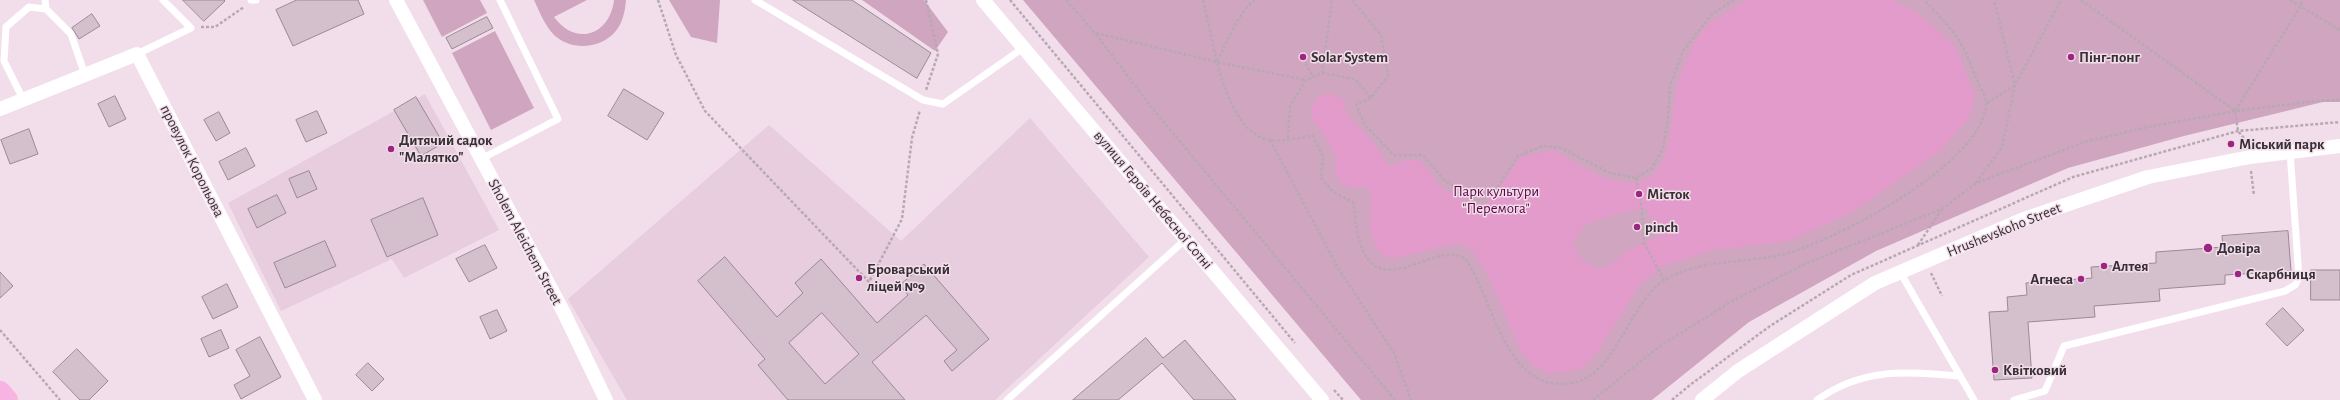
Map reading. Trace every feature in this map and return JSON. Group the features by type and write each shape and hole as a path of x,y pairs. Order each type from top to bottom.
{"main road":[{"path":"0,392 7,400"}],"street":[{"name":"Sholem Aleichem Street","path":"396,0 563,311 606,400"},
{"name":"вулиця Героїв Небесної Сотні","path":"983,0 1322,400"},
{"path":"0,109 137,54"},
{"name":"провулок Корольова","path":"137,54 315,400"},
{"name":"Hrushevskoho Street","path":"1702,400 1738,371 1875,283 2024,219 2148,177 2250,157 2340,146"}],"lane":[{"path":"45,0 46,9"},
{"path":"137,54 191,28 163,0"},
{"path":"481,159 558,119 500,0"},
{"path":"755,0 923,100 943,104 1023,48"},
{"path":"23,99 4,61 6,27 29,7 46,9 71,34 85,74"},
{"path":"2014,400 2045,391 2064,346 2211,310 2285,290 2294,285 2299,278 2290,151"},
{"path":"1007,400 1186,239"},
{"path":"1900,272 1958,376 1974,400"},
{"path":"1817,400 1826,394 1862,378 1895,372 1958,376"}],"path":[{"path":"191,28 215,27 253,0"},
{"path":"658,0 676,55 705,111 869,282 902,219 912,138 932,69 938,54 926,0"},
{"path":"1010,0 1298,346"},
{"path":"1066,0 1095,33 1153,109 1395,400"},
{"path":"1203,0 1217,62 1228,98 1247,127 1270,140 1338,268 1394,352 1411,400"},
{"path":"1217,62 1234,28 1251,3 1255,0"},
{"path":"1322,73 1332,0"},
{"path":"1352,0 1382,35 1388,76 1371,98 1356,105 1365,125 1394,155 1422,155 1446,181 1479,200 1498,187 1518,156 1543,146 1561,148 1610,173 1636,178 1652,168 1663,148 1668,118 1670,86 1683,51 1712,13 1734,0"},
{"path":"1924,0 1955,34 1987,103"},
{"path":"1994,0 2015,85"},
{"path":"1593,400 1660,346 1732,301 1807,263 1942,209 1976,183 2002,147 2015,85 2061,0"},
{"path":"2081,0 2235,110"},
{"path":"2290,0 2340,30"},
{"path":"2254,196 2248,144 2238,131 2235,110 2303,0"},
{"path":"1095,33 1217,62 1306,80 1322,73 1355,79 1371,98"},
{"path":"1303,59 1313,77"},
{"path":"1288,138 1290,106 1306,80"},
{"path":"1270,140 1314,136 1323,157 1321,178 1333,192 1353,202 1358,238 1364,253 1371,263 1384,268 1397,270 1442,256 1455,255 1465,259 1473,271 1504,341 1526,372 1548,382 1566,384 1587,378 1606,361 1644,300 1664,280 1688,270 1779,255 1806,247 1844,231 1884,209 1950,161 1980,126 1987,103 2015,85"},
{"path":"1976,183 2085,142 2235,110 2340,100"},
{"path":"1636,178 1642,209 1644,243 1664,280"},
{"path":"0,330 60,400"},
{"path":"1333,388 1343,400"}],"shaded area":[{"path":"1747,0 1892,0 1916,12 1955,46 1975,96 1969,118 1939,152 1852,212 1789,241 1714,250 1660,267 1638,287 1598,351 1582,369 1550,373 1534,366 1520,349 1488,275 1472,250 1459,243 1396,258 1385,257 1376,248 1369,225 1371,209 1369,187 1353,188 1340,183 1335,172 1336,157 1323,132 1313,122 1311,108 1317,97 1330,93 1343,99 1347,114 1374,144 1389,166 1407,160 1419,160 1431,172 1437,184 1460,199 1484,207 1521,157 1554,150 1595,174 1622,182 1639,181 1652,176 1660,165 1666,152 1678,83 1686,59 1702,30 1723,14","holes":["1646,208 1659,236 1628,250 1611,265 1598,269 1585,261 1579,255 1576,251 1574,241 1585,225 1616,214"]},
{"name":"Дитячий садок \"Малятко\"","path":"425,94 499,230 404,278 392,259 281,311 228,203"},
{"name":"Броварський ліцей №9","path":"1030,118 1149,257 995,400 627,400 568,299 769,125 901,241"}],"green space":[{"path":"423,0 480,0 487,13 442,37"},
{"path":"534,0 587,0 554,17 572,32 582,34 591,33 599,29 606,22 611,12 614,0 626,0 622,21 609,38 594,45 577,46 569,44 554,35 545,23"},
{"path":"669,0 720,0 717,43 691,37"},
{"path":"862,0 924,0 948,32 935,51"},
{"name":"Парк культури \"Перемога\"","path":"1023,0 2340,0 2340,102 2323,102 2184,136 2068,168 1876,251 1749,322 1652,400 1361,400"},
{"path":"495,31 534,108 491,130 452,53"}],"building":[{"path":"183,0 224,0 225,1 204,21"},
{"path":"297,0 358,0 364,14 293,46 276,10"},
{"path":"793,0 852,0 931,53 917,78"},
{"path":"92,14 100,26 79,39 72,28"},
{"path":"487,17 493,28 452,49 446,38"},
{"path":"624,89 664,113 647,140 608,116"},
{"path":"115,96 126,119 109,127 98,104"},
{"path":"416,97 443,143 421,156 394,110"},
{"path":"317,111 327,133 306,142 296,120"},
{"path":"219,112 230,133 216,141 204,120"},
{"path":"29,129 38,154 10,164 1,140"},
{"path":"246,148 255,166 228,180 219,162"},
{"path":"309,171 317,189 297,198 289,179"},
{"path":"277,195 286,213 257,228 248,209"},
{"path":"423,198 438,235 387,257 371,220"},
{"path":"2288,231 2291,271 2225,275 2225,284 2159,289 2160,301 2094,306 2095,317 2028,322 2032,378 1994,380 1989,312 2008,311 2007,297 2027,295 2026,283 2092,278 2091,267 2156,263 2156,252 2223,247 2222,236"},
{"path":"325,241 336,266 285,288 274,263"},
{"path":"485,245 497,268 469,282 456,259"},
{"path":"725,257 777,317 803,293 795,283 821,259 877,323 908,295 900,285 924,264 989,339 952,371 944,361 957,350 926,315 872,362 905,400 788,400 758,365 765,359 698,281","holes":["822,313 859,354 825,384 789,343"]},
{"path":"2311,270 2340,270 2340,300 2311,300"},
{"path":"0,272 13,286 0,298"},
{"path":"227,284 238,307 213,319 202,297"},
{"path":"2283,308 2304,330 2287,346 2266,324"},
{"path":"497,310 507,331 490,339 480,317"},
{"path":"221,330 229,348 209,357 201,339"},
{"path":"260,337 281,377 241,399 234,385 250,376 236,350"},
{"path":"1146,338 1163,358 1185,340 1236,400 1194,400 1162,363 1118,400 1073,400"},
{"path":"77,349 108,381 89,400 80,400 53,372"},
{"path":"368,363 384,379 372,391 356,375"}],"place":[{"name":"Solar System","path":"1303,57"},
{"name":"Пінг-понг","path":"2071,57"},
{"name":"Міський парк","path":"2231,144"},
{"name":"Дитячий садок \"Малятко\"","path":"391,149"},
{"name":"Місток","path":"1639,194"},
{"name":"pinch","path":"1637,227"},
{"name":"Довіра","path":"2208,248"},
{"name":"Алтея","path":"2104,266"},
{"name":"Скарбниця","path":"2238,274"},
{"name":"Броварський ліцей №9","path":"859,278"},
{"name":"Агнеса","path":"2081,279"},
{"name":"Квітковий","path":"1995,370"}]}
